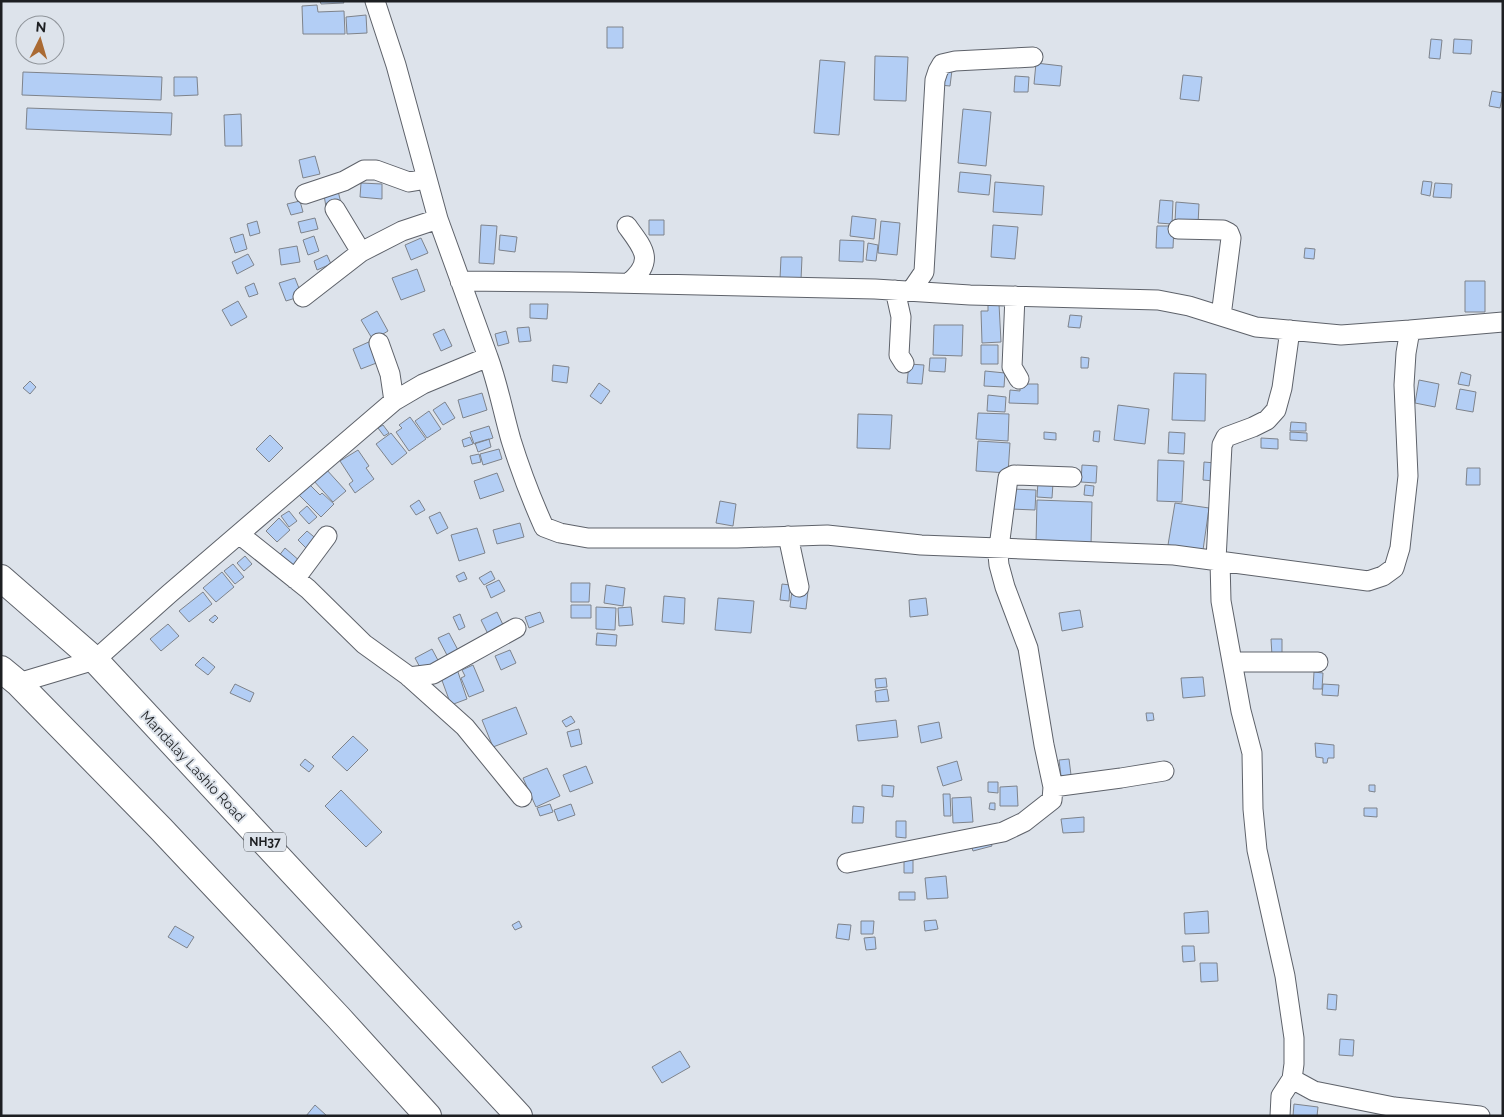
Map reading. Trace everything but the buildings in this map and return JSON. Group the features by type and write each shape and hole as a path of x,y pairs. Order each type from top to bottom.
{"highway":[{"name":"Mandalay Lashio Road","path":"1,578 95,660 519,1116"},
{"path":"9,676 168,836 428,1116"}],"street":[{"path":"375,1 396,65 438,219 495,376 511,439 531,498 544,527 560,533 588,538 827,535 921,545 1174,555 1368,581 1383,576 1394,568 1400,548 1408,476 1404,385 1410,330"},
{"path":"904,363 900,355 903,291 924,272 935,80 938,71 942,64 955,61 1033,57"},
{"path":"305,194 344,181 364,170 376,170 409,182 427,179"},
{"path":"335,209 361,252"},
{"path":"303,297 361,252 402,231 438,219"},
{"path":"627,226 642,248 645,260 640,273 629,283"},
{"path":"1178,229 1223,230 1229,233 1231,238 1221,316"},
{"path":"460,281 629,283 1158,300 1189,306 1256,328 1341,335 1503,322"},
{"path":"1015,296 1012,367 1019,379"},
{"path":"1280,1116 1280,1096 1292,1079 1294,1038 1290,1009 1257,850 1253,809 1252,753 1241,711 1222,601 1218,560 1222,445 1226,437 1267,420 1276,410 1282,388 1290,330"},
{"path":"379,343 390,374 394,401"},
{"path":"9,676 95,660 394,401 423,384 488,357"},
{"path":"847,863 1003,832 1024,822 1052,800 1053,787 1028,648 1001,572 998,555 1008,478 1014,475 1072,477"},
{"path":"239,534 296,579 334,612 364,644 410,677 465,727 522,797"},
{"path":"296,579 327,536"},
{"path":"788,536 799,587"},
{"path":"410,677 433,674 516,628"},
{"path":"1233,662 1318,662"},
{"path":"1053,787 1164,771"},
{"path":"1292,1079 1314,1091 1394,1107 1480,1116"}]}
